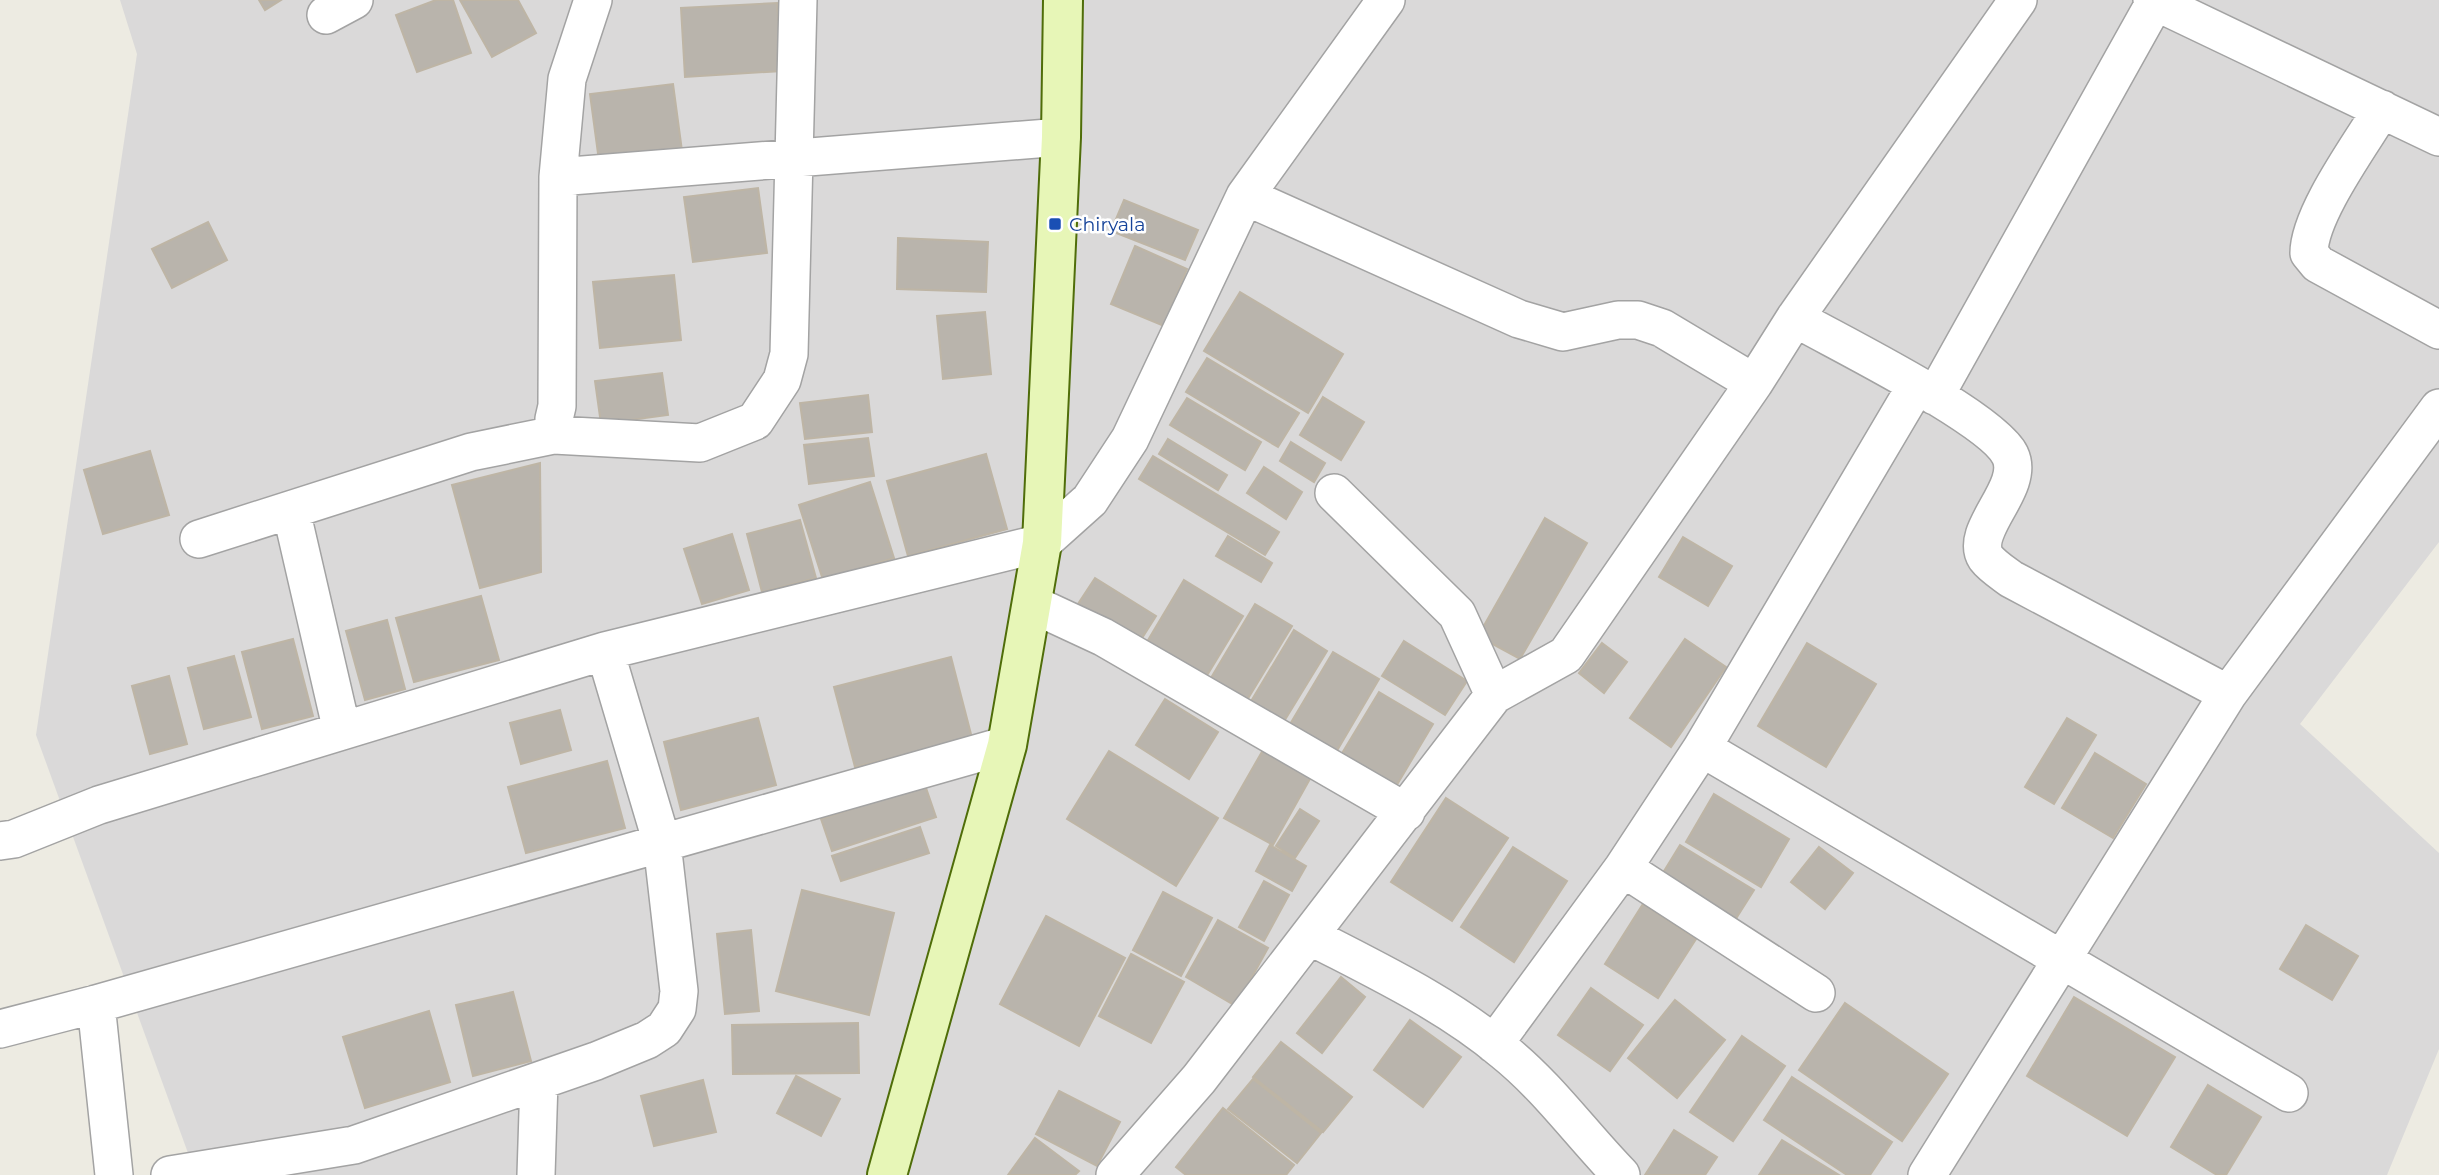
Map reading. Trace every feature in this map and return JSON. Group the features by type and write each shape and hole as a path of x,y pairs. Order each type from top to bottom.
{"street":[{"path":"554,435 557,406 558,177 567,79 593,0"},
{"path":"199,539 471,452 554,435 700,443 755,421 782,380 789,354 797,0"},
{"path":"887,1175 1007,746 1042,544 1061,138 1063,0"},
{"path":"0,841 14,839 99,805 606,651 1042,544 1090,499 1129,439 1245,195 1386,0"},
{"path":"1494,1044 1623,868 1702,748 1925,391 2153,1 2439,137"},
{"path":"1115,1175 1199,1079 1494,695 1566,655 1754,383 2005,4"},
{"path":"2382,109 2318,215 2309,239 2308,253 2318,264 2439,330"},
{"path":"558,177 1061,138"},
{"path":"1245,195 1519,319 1563,332 1618,320 1638,320 1662,328 1754,383"},
{"path":"1795,318 1982,426 2009,452 2014,466 2006,492 1984,536 1982,549 1987,560 2011,579 2228,694"},
{"path":"1927,1175 2228,694 2439,408"},
{"path":"1334,493 1457,614 1494,695"},
{"path":"291,510 342,731"},
{"path":"1032,604 1103,637 1406,812"},
{"path":"170,1175 354,1145 539,1081 647,1040 664,1029 677,1009 679,991 662,843 606,651"},
{"path":"0,1029 1007,746"},
{"path":"1702,748 2289,1093"},
{"path":"1623,868 1816,993"},
{"path":"1310,936 1395,981 1494,1044 1556,1100 1621,1175"},
{"path":"96,1004 114,1175"},
{"path":"536,1175 539,1081"}],"shaded area":[{"path":"120,0 2439,0 2439,542 2300,724 2439,853 2439,1049 2387,1175 196,1175 36,735 137,54"}],"building":[{"path":"259,0 281,0 265,10"},
{"path":"436,0 453,0 471,53 417,72 396,15"},
{"path":"460,0 518,0 536,33 492,57"},
{"path":"777,3 782,71 685,77 681,8"},
{"path":"673,84 682,151 599,161 590,94"},
{"path":"758,188 767,253 693,262 684,197"},
{"path":"1124,200 1198,230 1185,260 1111,231"},
{"path":"208,222 227,260 172,288 152,249"},
{"path":"898,238 988,242 986,292 897,289"},
{"path":"1135,246 1187,269 1164,326 1111,304"},
{"path":"674,275 681,340 600,348 593,282"},
{"path":"1240,292 1343,354 1308,413 1204,351"},
{"path":"985,312 991,374 943,379 937,316"},
{"path":"1207,358 1299,413 1278,447 1186,392"},
{"path":"662,373 668,415 601,424 595,381"},
{"path":"868,395 872,432 805,439 800,403"},
{"path":"1323,397 1364,422 1341,460 1300,435"},
{"path":"1187,398 1261,442 1245,470 1170,425"},
{"path":"868,438 874,476 809,484 804,445"},
{"path":"1168,439 1227,475 1218,490 1159,454"},
{"path":"1291,442 1325,463 1314,482 1280,461"},
{"path":"150,451 169,515 103,534 84,470"},
{"path":"986,454 1007,529 908,556 887,481"},
{"path":"1153,456 1279,532 1265,555 1139,479"},
{"path":"540,463 541,572 480,588 452,485"},
{"path":"1264,467 1302,492 1286,519 1247,493"},
{"path":"870,482 894,558 823,580 799,505"},
{"path":"1545,518 1587,543 1520,659 1478,636"},
{"path":"800,520 816,578 762,592 747,534"},
{"path":"732,534 749,590 702,604 684,549"},
{"path":"1228,536 1272,563 1261,582 1216,556"},
{"path":"1683,537 1732,566 1708,606 1659,577"},
{"path":"1095,578 1156,616 1135,649 1074,610"},
{"path":"1184,580 1243,616 1200,687 1141,652"},
{"path":"481,596 499,660 414,682 396,618"},
{"path":"1255,604 1292,626 1244,705 1208,683"},
{"path":"387,620 405,689 365,700 346,631"},
{"path":"1294,630 1327,651 1280,728 1247,708"},
{"path":"293,639 313,716 262,729 242,652"},
{"path":"1685,639 1726,667 1671,747 1630,718"},
{"path":"1404,641 1467,681 1445,715 1382,676"},
{"path":"1602,643 1627,662 1604,693 1579,673"},
{"path":"1807,643 1876,684 1826,767 1758,726"},
{"path":"1333,652 1379,679 1332,759 1286,731"},
{"path":"234,656 251,717 204,729 188,668"},
{"path":"951,657 972,738 855,767 834,687"},
{"path":"169,676 187,744 150,754 132,686"},
{"path":"1379,692 1433,724 1392,793 1338,760"},
{"path":"1165,699 1218,732 1189,779 1136,745"},
{"path":"560,710 571,750 521,764 510,723"},
{"path":"758,718 776,785 681,810 664,742"},
{"path":"2067,718 2096,735 2054,804 2025,787"},
{"path":"1267,743 1315,770 1273,845 1224,818"},
{"path":"1109,751 1218,818 1176,886 1067,819"},
{"path":"2095,753 2146,784 2113,838 2062,808"},
{"path":"607,761 625,828 526,853 508,787"},
{"path":"925,785 936,817 832,851 821,819"},
{"path":"1714,794 1789,839 1761,887 1686,842"},
{"path":"1446,798 1508,838 1452,921 1391,882"},
{"path":"1300,809 1319,821 1295,858 1276,846"},
{"path":"920,827 929,853 841,881 832,856"},
{"path":"1270,845 1306,866 1292,891 1256,871"},
{"path":"1680,845 1754,890 1732,925 1658,881"},
{"path":"1513,847 1567,881 1514,962 1461,927"},
{"path":"1819,847 1853,873 1825,909 1791,882"},
{"path":"1264,881 1289,895 1264,941 1239,927"},
{"path":"802,890 894,913 869,1015 776,991"},
{"path":"1163,892 1212,918 1181,976 1133,950"},
{"path":"1643,904 1696,939 1658,998 1605,964"},
{"path":"1046,916 1125,958 1079,1046 1000,1004"},
{"path":"1218,920 1268,948 1236,1006 1186,977"},
{"path":"2306,925 2358,956 2332,1000 2280,969"},
{"path":"751,930 759,1011 725,1014 717,934"},
{"path":"1131,954 1184,982 1151,1043 1099,1016"},
{"path":"1341,977 1365,997 1322,1053 1297,1033"},
{"path":"1591,988 1643,1025 1610,1071 1558,1035"},
{"path":"513,992 531,1061 473,1076 456,1005"},
{"path":"2074,997 2175,1057 2127,1136 2027,1076"},
{"path":"1675,1000 1725,1040 1677,1098 1628,1058"},
{"path":"1845,1003 1948,1074 1902,1141 1799,1070"},
{"path":"429,1011 450,1082 365,1108 343,1037"},
{"path":"1410,1020 1461,1057 1423,1107 1374,1070"},
{"path":"858,1023 859,1073 733,1074 732,1025"},
{"path":"1742,1036 1785,1066 1733,1141 1690,1112"},
{"path":"1281,1042 1352,1097 1323,1132 1253,1077"},
{"path":"796,1076 840,1099 821,1136 777,1113"},
{"path":"1792,1077 1892,1142 1870,1175 1847,1175 1764,1120"},
{"path":"1253,1079 1321,1133 1297,1163 1228,1109"},
{"path":"703,1080 716,1132 654,1146 641,1096"},
{"path":"2208,1085 2261,1117 2226,1175 2217,1175 2171,1147"},
{"path":"1059,1091 1120,1122 1097,1166 1036,1134"},
{"path":"1223,1108 1294,1165 1286,1175 1186,1175 1176,1167"},
{"path":"1674,1130 1717,1157 1705,1175 1645,1175"},
{"path":"1035,1138 1079,1171 1075,1175 1008,1175"},
{"path":"1782,1140 1839,1175 1759,1175"}],"place":[{"name":"Chiryala","path":"1055,224"}]}
